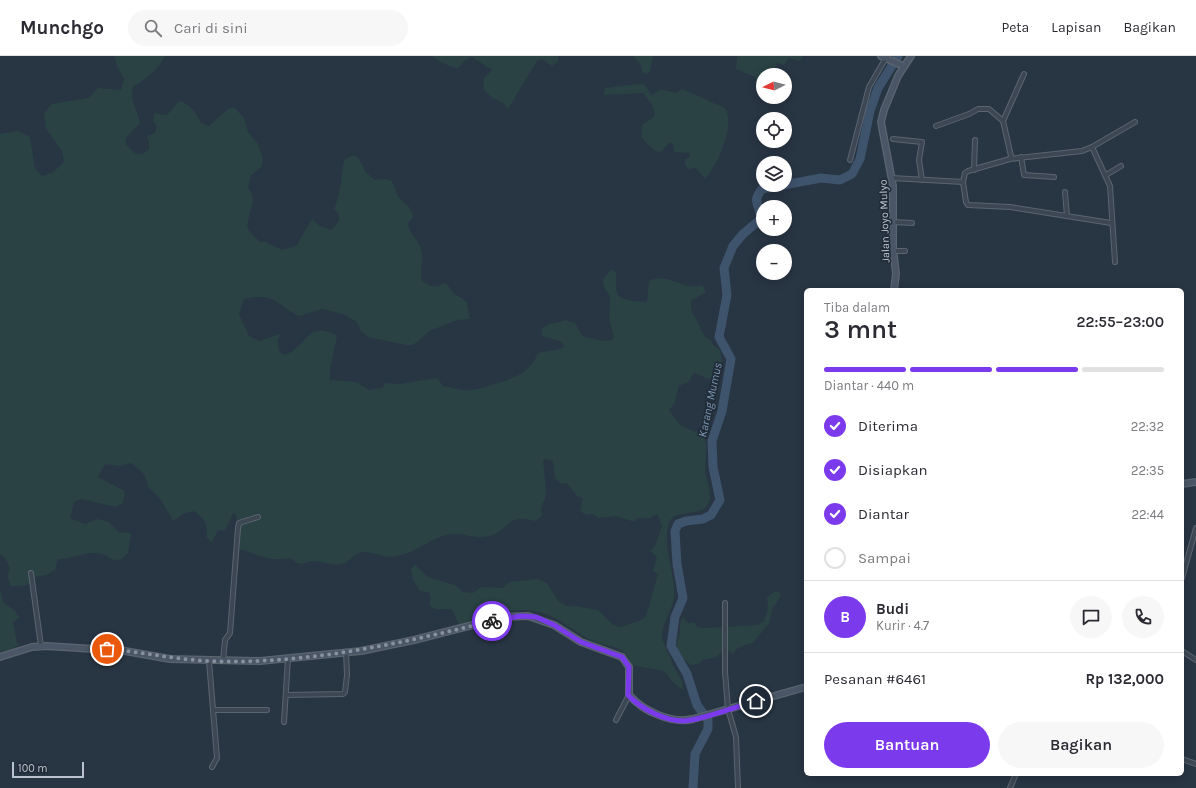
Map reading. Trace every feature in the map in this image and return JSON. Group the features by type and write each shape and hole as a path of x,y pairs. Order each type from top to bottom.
{"main road":[{"name":"Jalan Joyo Mulyo","path":"894,288 896,274 892,178 881,120 901,65 911,56"},
{"path":"885,57 901,65"},
{"path":"1184,484 1196,482"},
{"path":"0,657 41,646 107,649 170,659 209,661 288,658 346,652 414,640 504,617 521,616 536,617 581,642 622,657 629,667 628,695 642,708 669,718 679,720 693,719 804,688"}],"street":[{"path":"850,160 868,92 885,57"},
{"path":"1003,121 1024,74"},
{"path":"936,126 982,108 989,109 1003,121 1010,151 1010,159"},
{"path":"1112,223 1010,206 968,205 966,202 963,182 965,174 1010,159 1082,151 1092,147 1135,122"},
{"path":"893,139 922,142 919,160 922,180"},
{"path":"974,170 975,140"},
{"path":"1092,147 1110,186 1115,262"},
{"path":"1022,157 1024,175 1054,177"},
{"path":"1106,175 1121,166"},
{"path":"892,178 963,182"},
{"path":"1065,192 1067,216"},
{"path":"893,222 912,223"},
{"path":"894,251 905,251"},
{"path":"223,661 226,640 230,633 239,522 258,517"},
{"path":"1184,571 1196,528"},
{"path":"31,573 41,646"},
{"path":"724,603 727,709 736,737 738,788"},
{"path":"286,695 343,694 346,690 346,652"},
{"path":"1184,652 1196,660"},
{"path":"284,722 288,658"},
{"path":"209,661 218,758 212,767"},
{"path":"616,720 628,695"},
{"path":"214,710 267,710"},
{"path":"1184,760 1196,764"},
{"path":"1010,788 1015,776"}],"green space":[{"path":"114,56 165,56 159,66 151,74 133,87 132,97 140,123 126,138 126,145 134,153 142,154 149,149 149,141 146,136 155,133 157,126 153,121 154,113 167,115 179,101 189,106 195,112 201,123 209,126 229,108 235,108 244,118 248,132 257,142 263,158 262,166 250,177 248,187 252,194 253,201 247,225 249,231 260,242 266,242 282,250 296,246 312,219 318,225 331,230 339,221 339,215 334,209 339,191 344,160 349,157 355,156 358,158 365,171 375,180 386,179 392,181 399,198 409,207 413,214 412,219 408,223 410,230 421,249 422,281 433,286 446,283 455,295 462,298 467,303 470,319 457,320 430,331 413,345 406,345 368,337 361,331 357,322 343,314 322,309 299,316 269,298 254,297 244,299 239,314 249,336 260,341 279,334 281,336 278,339 279,351 285,355 293,351 313,332 327,332 337,336 330,369 330,380 356,382 369,390 382,388 386,383 399,384 437,378 443,386 463,390 478,389 506,381 519,375 530,366 538,353 559,349 564,346 562,342 542,336 541,330 549,324 565,320 575,323 582,336 604,341 612,340 614,337 609,319 610,296 604,287 603,279 612,269 616,272 616,290 619,297 633,301 647,301 649,281 654,279 664,278 687,286 703,286 706,292 691,301 691,309 705,337 711,340 713,345 720,350 722,361 721,377 716,381 714,378 709,379 694,373 688,382 679,386 674,404 669,410 680,425 703,435 706,448 705,470 710,490 710,500 705,508 696,512 676,515 670,521 667,530 674,599 663,628 662,637 673,666 681,679 683,690 671,681 668,675 663,671 632,665 629,658 621,650 593,641 551,616 540,612 516,610 459,625 452,609 435,609 429,605 431,600 429,592 420,591 413,580 411,569 415,565 428,577 455,585 463,592 473,593 481,587 502,588 510,582 537,579 547,583 559,602 567,606 598,610 613,625 621,627 641,620 646,616 658,574 653,571 657,557 650,551 655,546 662,526 657,514 650,518 637,518 635,522 615,516 599,518 592,514 586,515 580,511 583,499 576,495 567,483 561,484 555,478 553,461 546,459 543,460 546,489 545,499 541,508 542,516 535,521 526,519 514,520 503,529 486,537 450,534 410,552 393,557 364,552 342,564 330,564 313,561 300,564 291,558 269,558 236,548 238,526 236,515 233,513 225,531 218,530 212,542 206,537 207,529 205,522 194,511 183,514 173,521 161,500 149,488 144,474 131,463 119,466 105,464 98,477 125,491 123,503 116,507 81,499 74,502 70,518 85,524 97,519 109,522 119,532 131,533 128,553 122,559 113,560 106,556 92,553 58,559 55,570 46,575 35,577 31,584 11,586 7,576 10,568 5,558 0,554 0,134 18,131 30,137 35,168 42,176 52,173 64,162 62,151 46,129 44,114 51,104 89,98 98,88 121,90 124,79"},
{"path":"432,56 558,56 558,62 552,66 542,59 537,61 508,109 503,103 491,97 483,89 484,78 492,70 472,57 464,61 458,68 444,64"},
{"path":"633,56 653,56 650,72 647,74 643,73 640,64"},
{"path":"737,56 803,56 800,61 789,58 784,65 777,63 775,68 756,68 756,80 755,77 736,69"},
{"path":"637,84 645,85 652,95 661,89 676,93 682,89 725,108 728,115 728,124 724,145 715,165 705,179 696,168 688,169 685,165 685,159 690,157 690,153 674,152 673,144 670,142 661,152 655,151 641,137 642,125 655,116 652,104 643,93 604,95 605,88"},
{"path":"0,590 4,603 14,610 19,617 13,623 17,643 20,644 12,649 0,652"},
{"path":"774,592 781,594 777,603 773,606 769,623 753,643 744,645 737,649 733,655 730,651 720,653 717,657 703,660 699,664 691,665 678,652 676,645 683,617 688,623 694,622 696,626 703,628 758,625 764,621 768,609 767,597"}],"waterway":[{"name":"Karang Mumus","path":"693,788 695,754 708,729 708,720 697,705 687,674 671,646 675,617 683,598 677,564 675,531 678,524 686,521 703,519 711,515 720,500 713,467 712,441 722,411 731,359 719,337 727,295 724,268 733,246 743,234 761,219 757,204 757,197 762,189 821,178 840,180 852,174 860,159 870,111 878,88 898,56"}],"way so far":[{"path":"107,649 125,650 170,659 260,661 361,651 492,621"}],"route":[{"path":"492,621 504,617 536,617 554,625 581,642 622,657 629,667 628,695 642,708 669,718 686,721 756,701"}]}
